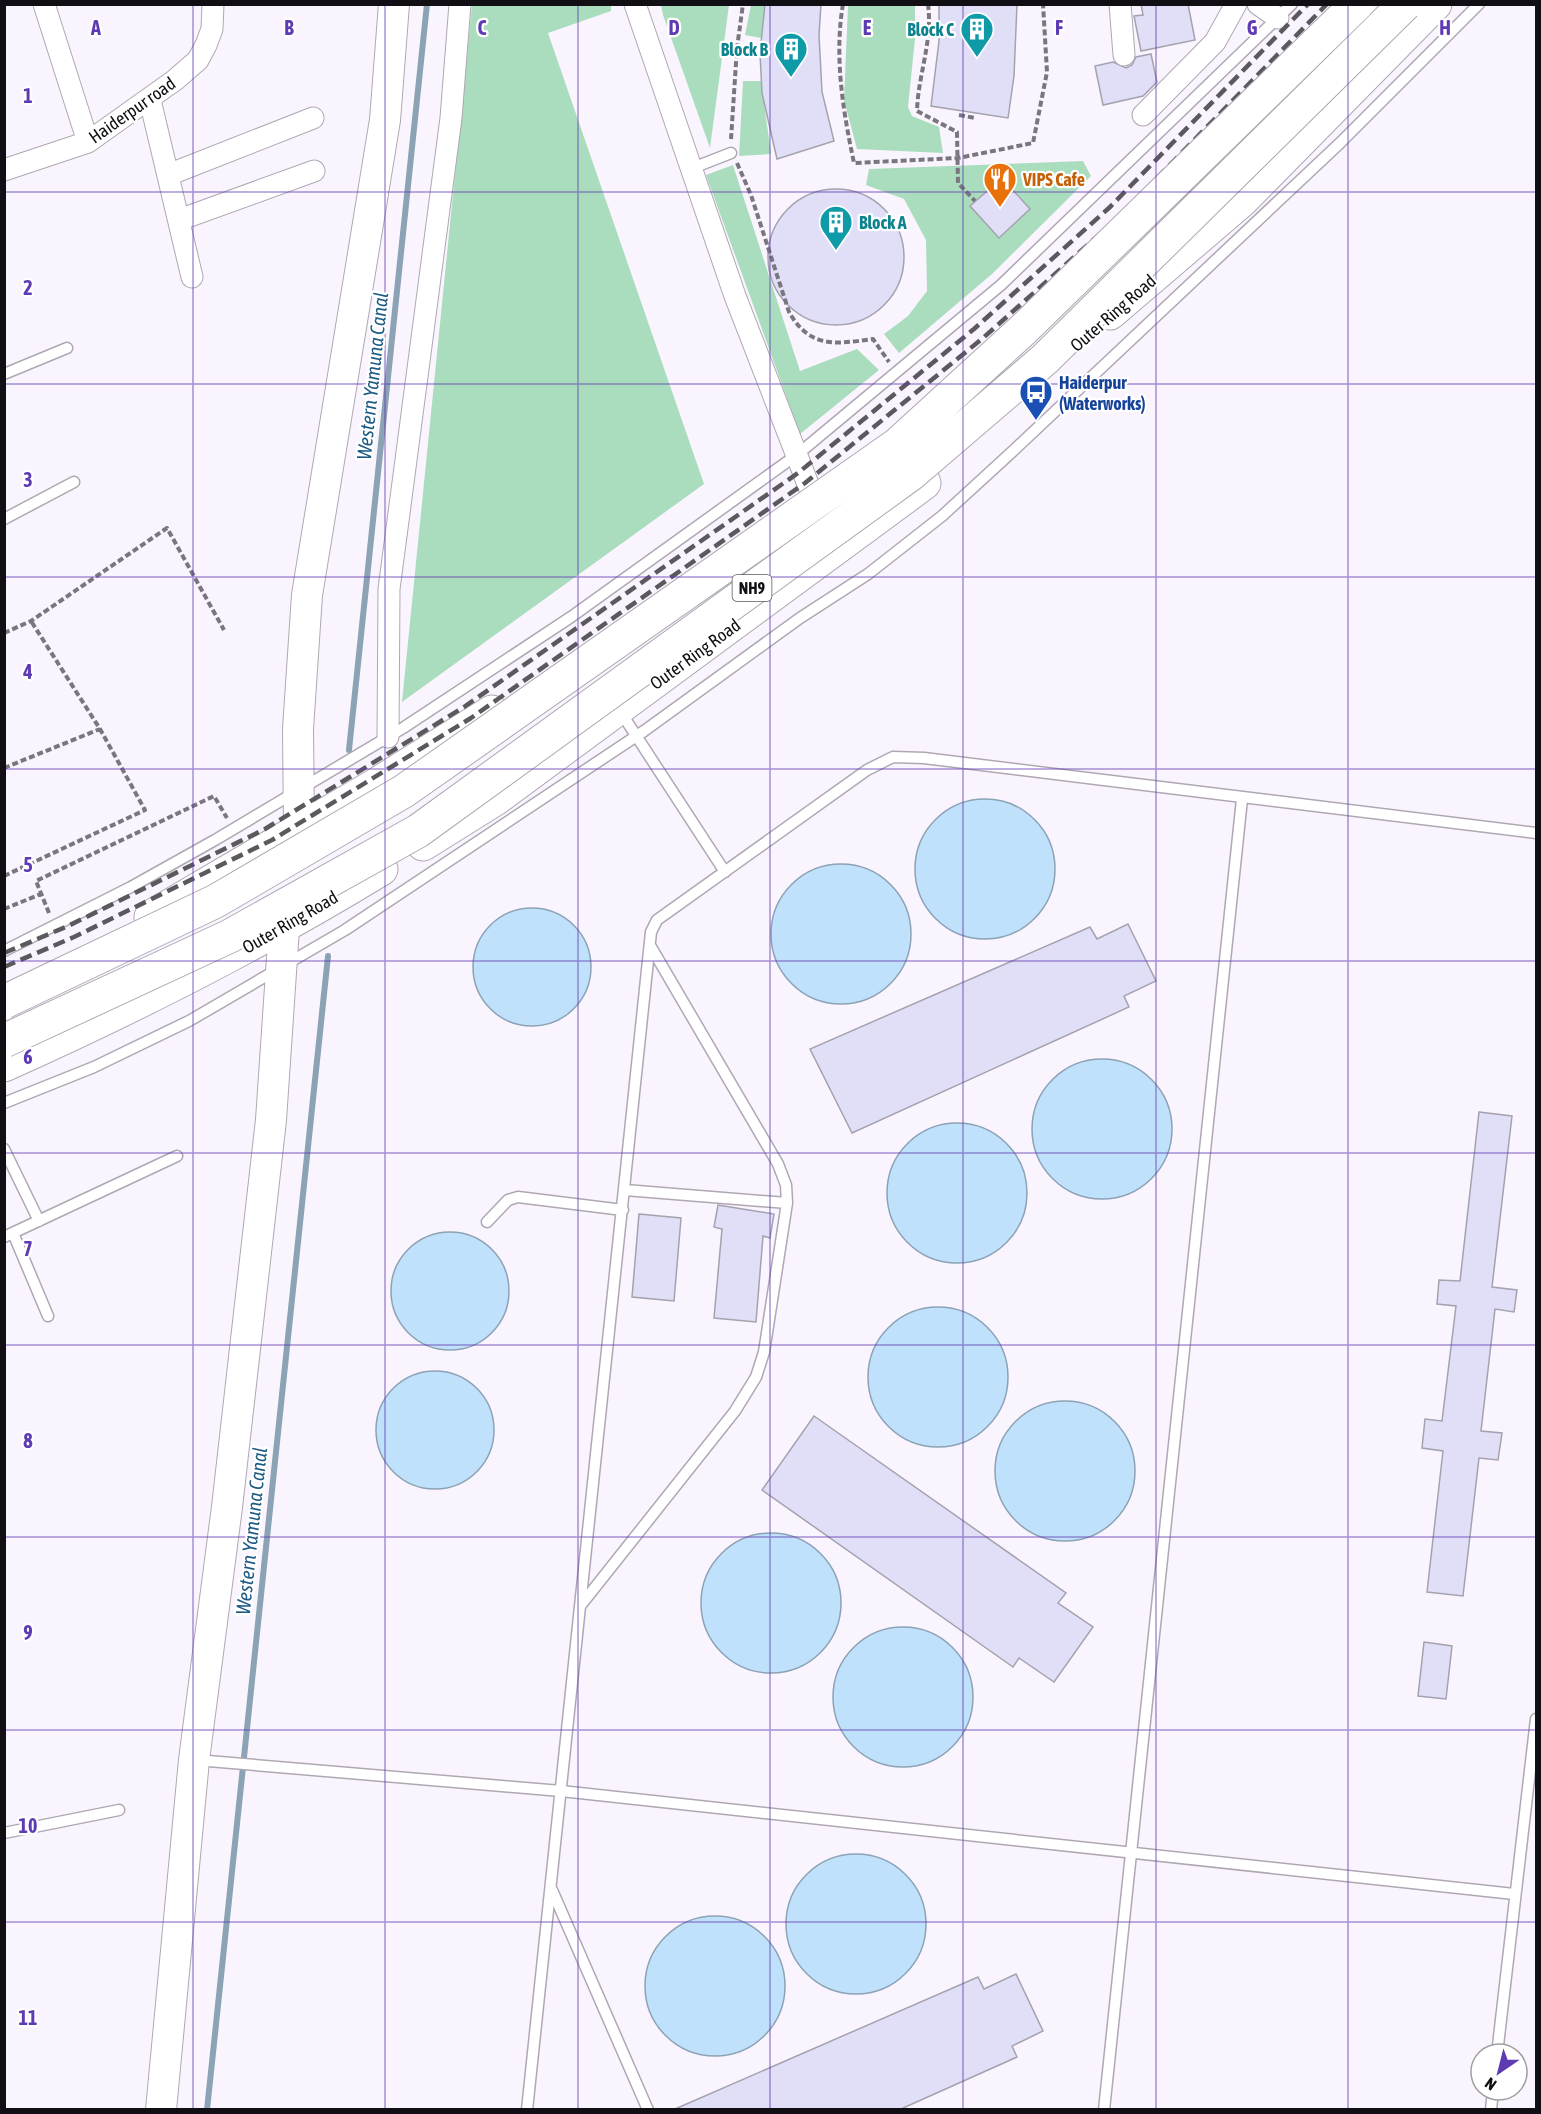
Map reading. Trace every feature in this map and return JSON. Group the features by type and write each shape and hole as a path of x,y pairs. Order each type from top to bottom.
{"main road":[{"path":"4,992 163,911 376,784 497,708 775,520 929,401 1039,303 1343,4 1391,49"},
{"name":"NH9","path":"4,1002 216,901 404,791 898,444 1025,328 1357,4"},
{"name":"Outer Ring Road","path":"4,1041 230,936 418,831 911,474 1045,359 1405,4"},
{"name":"Outer Ring Road","path":"4,1065 126,1010 284,928 495,799 917,489 1118,307 1242,200 1435,4"}],"street":[{"path":"44,4 88,142"},
{"name":"Haiderpur road","path":"4,170 88,142 150,100 198,60 212,28 213,4"},
{"path":"299,828 298,729 307,595 385,120 394,4"},
{"path":"388,737 390,589 451,118 460,4"},
{"path":"635,4 735,296 811,492"},
{"path":"1120,4 1124,55"},
{"path":"1143,115 1215,42 1236,4"},
{"path":"1258,4 1285,11"},
{"path":"150,100 192,277"},
{"path":"168,175 313,118"},
{"path":"179,220 314,171"},
{"path":"161,2109 194,1760 249,1322 271,1120 284,928"}],"lane":[{"path":"4,1103 94,1067 189,1021 345,930 637,736 703,691 800,618 868,574 942,516 1340,143 1479,4"},
{"path":"4,951 131,887 388,737 571,617 798,454 1001,285 1285,11"},
{"path":"690,169 731,153"},
{"path":"4,374 67,348"},
{"path":"4,519 74,482"},
{"path":"619,709 725,872"},
{"path":"527,2109 651,932 657,920 867,770 893,758 924,758 1242,799 1536,833"},
{"path":"1104,2109 1242,799"},
{"path":"580,1605 735,1411 756,1377 764,1352 787,1203 786,1185 778,1164 651,947"},
{"path":"4,1149 39,1221"},
{"path":"48,1316 9,1235 177,1156"},
{"path":"625,1190 787,1203"},
{"path":"487,1222 508,1200 518,1197 623,1210"},
{"path":"1498,2042 1536,1719"},
{"path":"194,1760 561,1791 1514,1894"},
{"path":"4,1833 119,1810"},
{"path":"550,1888 648,2109"}],"path":[{"path":"744,4 737,48 731,153 740,167 751,195 789,312 798,328 817,340 834,345 873,339 897,372"},
{"path":"843,4 840,69 843,111 854,163 958,158 1033,143 1047,72 1043,4"},
{"path":"928,4 928,42 917,93 917,111 957,132 958,183 975,201"},
{"path":"959,115 967,114 975,118"},
{"path":"4,633 31,621 167,528 224,630"},
{"path":"4,876 145,810 100,729 31,621"},
{"path":"4,768 100,729"},
{"path":"51,917 36,881 214,796 233,829"},
{"path":"4,909 41,894"}],"green space":[{"path":"472,5 611,5 611,11 548,33 704,484 402,702"},
{"path":"661,5 729,5 710,148 663,15"},
{"path":"751,5 766,5 761,38 745,35"},
{"path":"848,5 915,5 915,39 908,107 912,116 939,127 943,153 857,149 844,100"},
{"path":"743,81 761,81 771,154 739,156"},
{"path":"1083,161 1091,176 992,274 899,353 884,334 908,316 927,291 926,240 904,199 866,185 869,169"},
{"path":"733,165 800,371 857,349 879,370 800,434 706,175"}],"water":[{"path":"985,799 1012,804 1034,820 1050,842 1055,869 1050,896 1034,918 1012,934 985,939 958,934 936,918 920,896 915,869 920,842 936,820 958,804"},
{"path":"841,864 868,869 890,885 906,907 911,934 906,961 890,983 868,999 841,1004 814,999 792,983 776,961 771,934 776,907 792,885 814,869"},
{"path":"532,908 555,912 574,925 587,944 591,967 587,990 574,1009 555,1022 532,1026 509,1022 490,1009 477,990 473,967 477,944 490,925 509,912"},
{"path":"1102,1059 1129,1064 1151,1080 1167,1102 1172,1129 1167,1156 1151,1178 1129,1194 1102,1199 1075,1194 1053,1178 1037,1156 1032,1129 1037,1102 1053,1080 1075,1064"},
{"path":"957,1123 984,1128 1006,1144 1022,1166 1027,1193 1022,1220 1006,1242 984,1258 957,1263 930,1258 908,1242 892,1220 887,1193 892,1166 908,1144 930,1128"},
{"path":"450,1232 473,1236 492,1249 505,1268 509,1291 505,1314 492,1333 473,1346 450,1350 427,1346 408,1333 395,1314 391,1291 395,1268 408,1249 427,1236"},
{"path":"938,1307 965,1312 987,1328 1003,1350 1008,1377 1003,1404 987,1426 965,1442 938,1447 911,1442 889,1426 873,1404 868,1377 873,1350 889,1328 911,1312"},
{"path":"435,1371 458,1375 477,1388 490,1407 494,1430 490,1453 477,1472 458,1485 435,1489 412,1485 393,1472 380,1453 376,1430 380,1407 393,1388 412,1375"},
{"path":"1065,1401 1092,1407 1104,1413 1114,1422 1123,1432 1129,1444 1135,1471 1129,1498 1123,1510 1114,1520 1104,1529 1092,1535 1065,1541 1038,1535 1026,1529 1016,1520 1007,1510 1001,1498 995,1471 1001,1444 1007,1432 1016,1422 1026,1413 1038,1407"},
{"path":"771,1533 798,1538 820,1554 836,1576 841,1603 836,1630 820,1652 798,1668 771,1673 744,1668 722,1652 706,1630 701,1603 706,1576 722,1554 744,1538"},
{"path":"903,1627 930,1632 952,1648 968,1670 973,1697 968,1724 952,1746 930,1762 903,1767 876,1762 854,1746 838,1724 833,1697 838,1670 854,1648 876,1632"},
{"path":"856,1854 883,1859 905,1875 921,1897 926,1924 921,1951 905,1973 883,1989 856,1994 829,1989 807,1973 791,1951 786,1924 791,1897 807,1875 829,1859"},
{"path":"715,1916 742,1921 764,1937 780,1959 785,1986 780,2013 764,2035 742,2051 715,2056 688,2051 666,2035 650,2013 645,1986 650,1959 666,1937 688,1921"}],"building":[{"name":"Block B","path":"765,4 821,4 819,35 822,92 834,141 777,159 762,93 760,53"},
{"name":"Block C","path":"939,4 1017,4 1014,76 1008,118 931,106 939,41"},
{"path":"1141,4 1188,4 1195,40 1141,51 1134,16 1143,15"},
{"path":"1151,54 1157,82 1143,96 1103,105 1095,66 1113,62 1126,68 1132,65 1136,57"},
{"name":"VIPS Cafe","path":"1002,178 1030,209 999,238 970,206"},
{"name":"Block A","path":"836,189 862,194 874,200 884,209 893,219 899,231 904,257 899,283 893,295 884,305 874,314 862,320 836,325 810,320 798,314 788,305 779,295 773,283 768,257 773,231 779,219 788,209 798,200 810,194"},
{"path":"1128,924 1156,981 1124,996 1129,1007 852,1133 810,1049 1090,927 1097,939"},
{"path":"1479,1112 1512,1116 1492,1287 1517,1290 1514,1312 1495,1309 1481,1431 1502,1433 1498,1460 1479,1458 1463,1596 1427,1592 1443,1451 1422,1448 1425,1419 1442,1421 1456,1306 1437,1304 1439,1280 1460,1281"},
{"path":"718,1205 774,1214 770,1238 763,1236 756,1322 714,1318 722,1229 714,1227"},
{"path":"639,1214 681,1218 674,1301 632,1297"},
{"path":"814,1416 1066,1593 1058,1603 1093,1627 1054,1682 1019,1658 1013,1667 762,1490"},
{"path":"1424,1642 1452,1646 1446,1699 1418,1696"},
{"path":"1016,1974 1043,2031 1012,2046 1017,2057 901,2109 675,2109 978,1977 984,1989"}],"waterway":[{"name":"Western Yamuna Canal","path":"349,750 427,4"},
{"name":"Western Yamuna Canal","path":"207,2110 328,956"}],"railway":[{"path":"4,953 68,926 265,829 464,707 798,473 974,329 1110,207 1308,4"},
{"path":"4,967 74,937 272,840 471,718 805,483 983,338 1119,217 1327,4"}],"place":[{"name":"Block C","path":"977,58"},
{"name":"Block B","path":"791,78"},
{"name":"VIPS Cafe","path":"1000,208"},
{"name":"Block A","path":"836,251"},
{"name":"Haiderpur (Waterworks)","path":"1036,421"}]}
